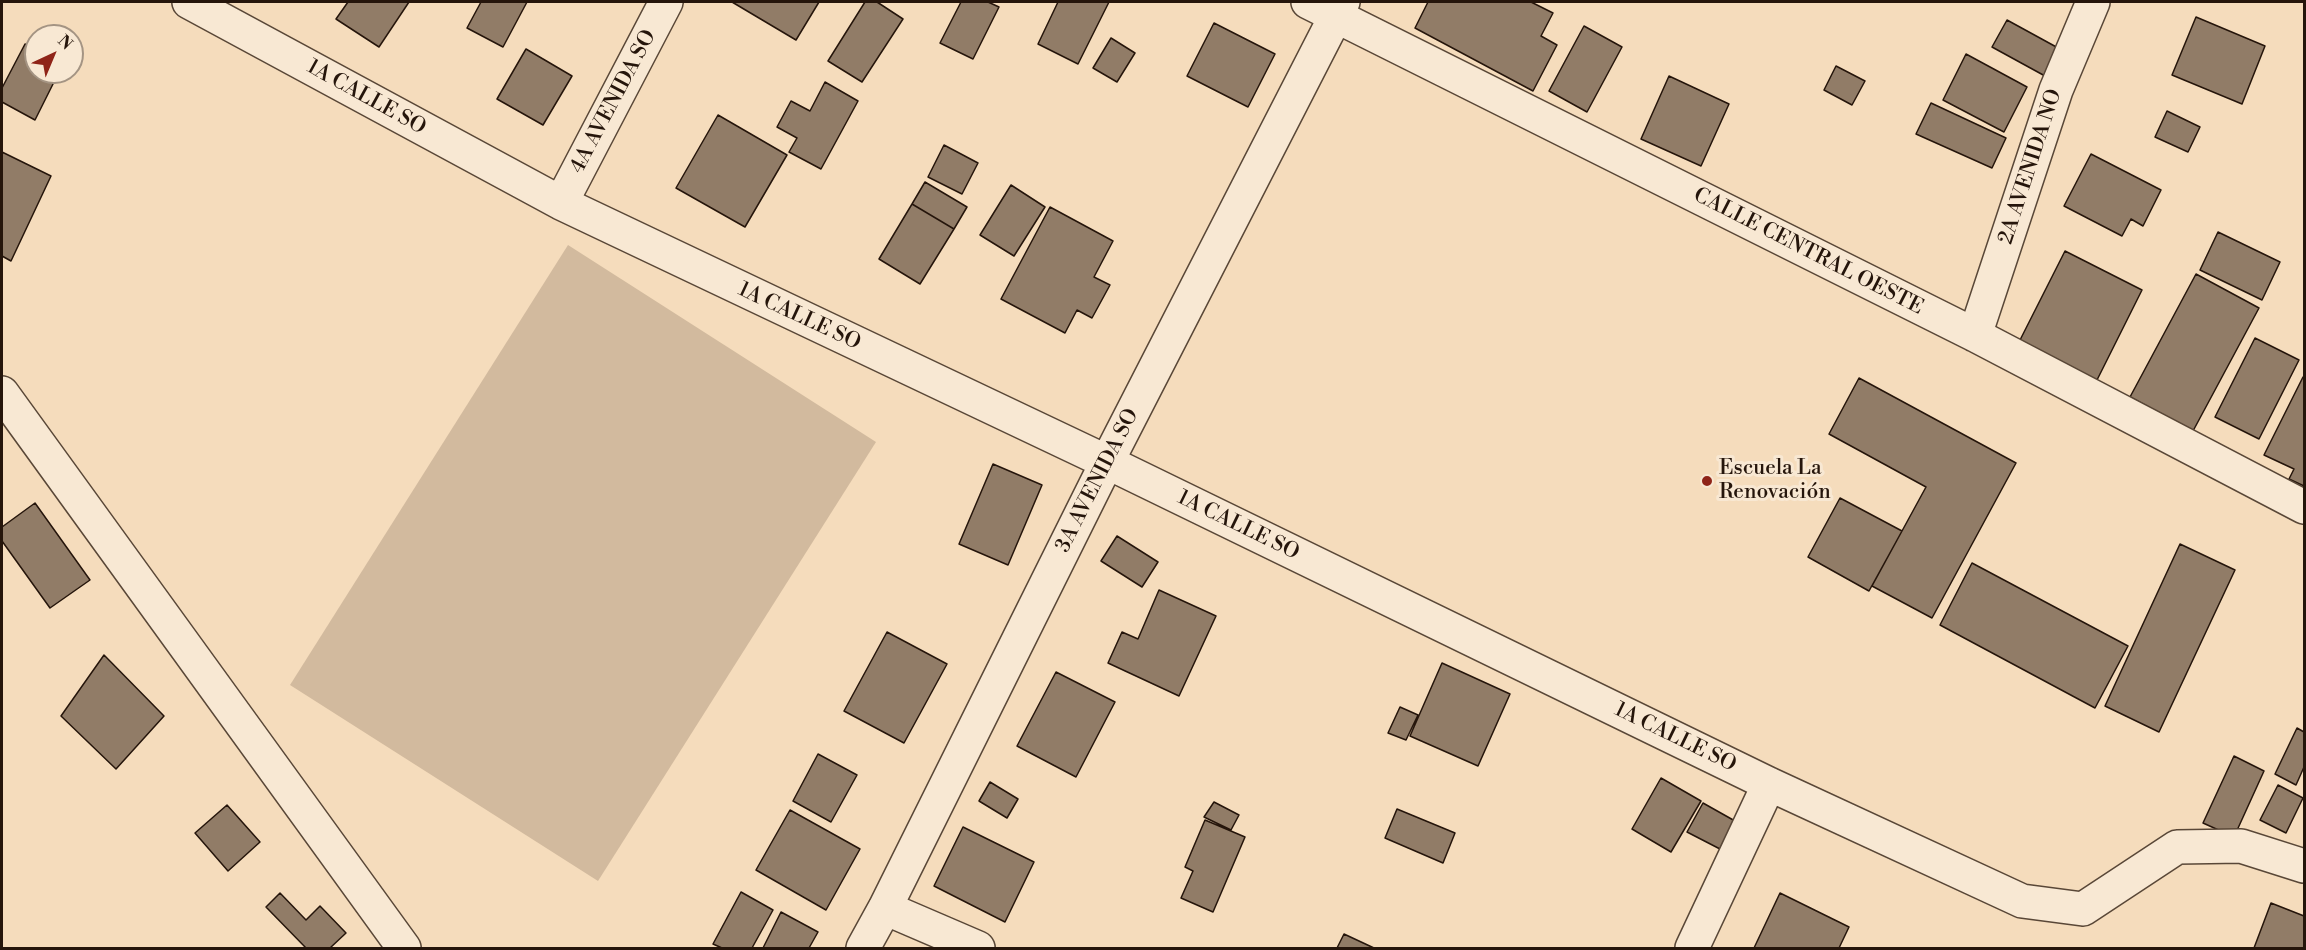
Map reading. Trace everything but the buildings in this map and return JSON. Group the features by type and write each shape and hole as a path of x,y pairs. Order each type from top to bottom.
{"street":[{"name":"1A CALLE SO","path":"189,2 561,203 1107,462 1769,784 2022,901 2083,909 2177,847 2241,846 2304,866"},
{"name":"4A AVENIDA SO","path":"561,203 666,2"},
{"name":"2A AVENIDA NO","path":"1975,335 2056,90 2093,2"},
{"name":"CALLE CENTRAL OESTE","path":"1329,6 1975,335 2304,507"},
{"name":"3A AVENIDA SO","path":"863,948 1107,462 1329,6"},
{"path":"2,393 404,948"},
{"path":"1692,948 1769,784"},
{"path":"885,908 978,948"}],"shaded area":[{"path":"568,245 876,442 598,881 290,685"}],"place":[{"name":"Escuela La Renovación","path":"1707,481"}]}
